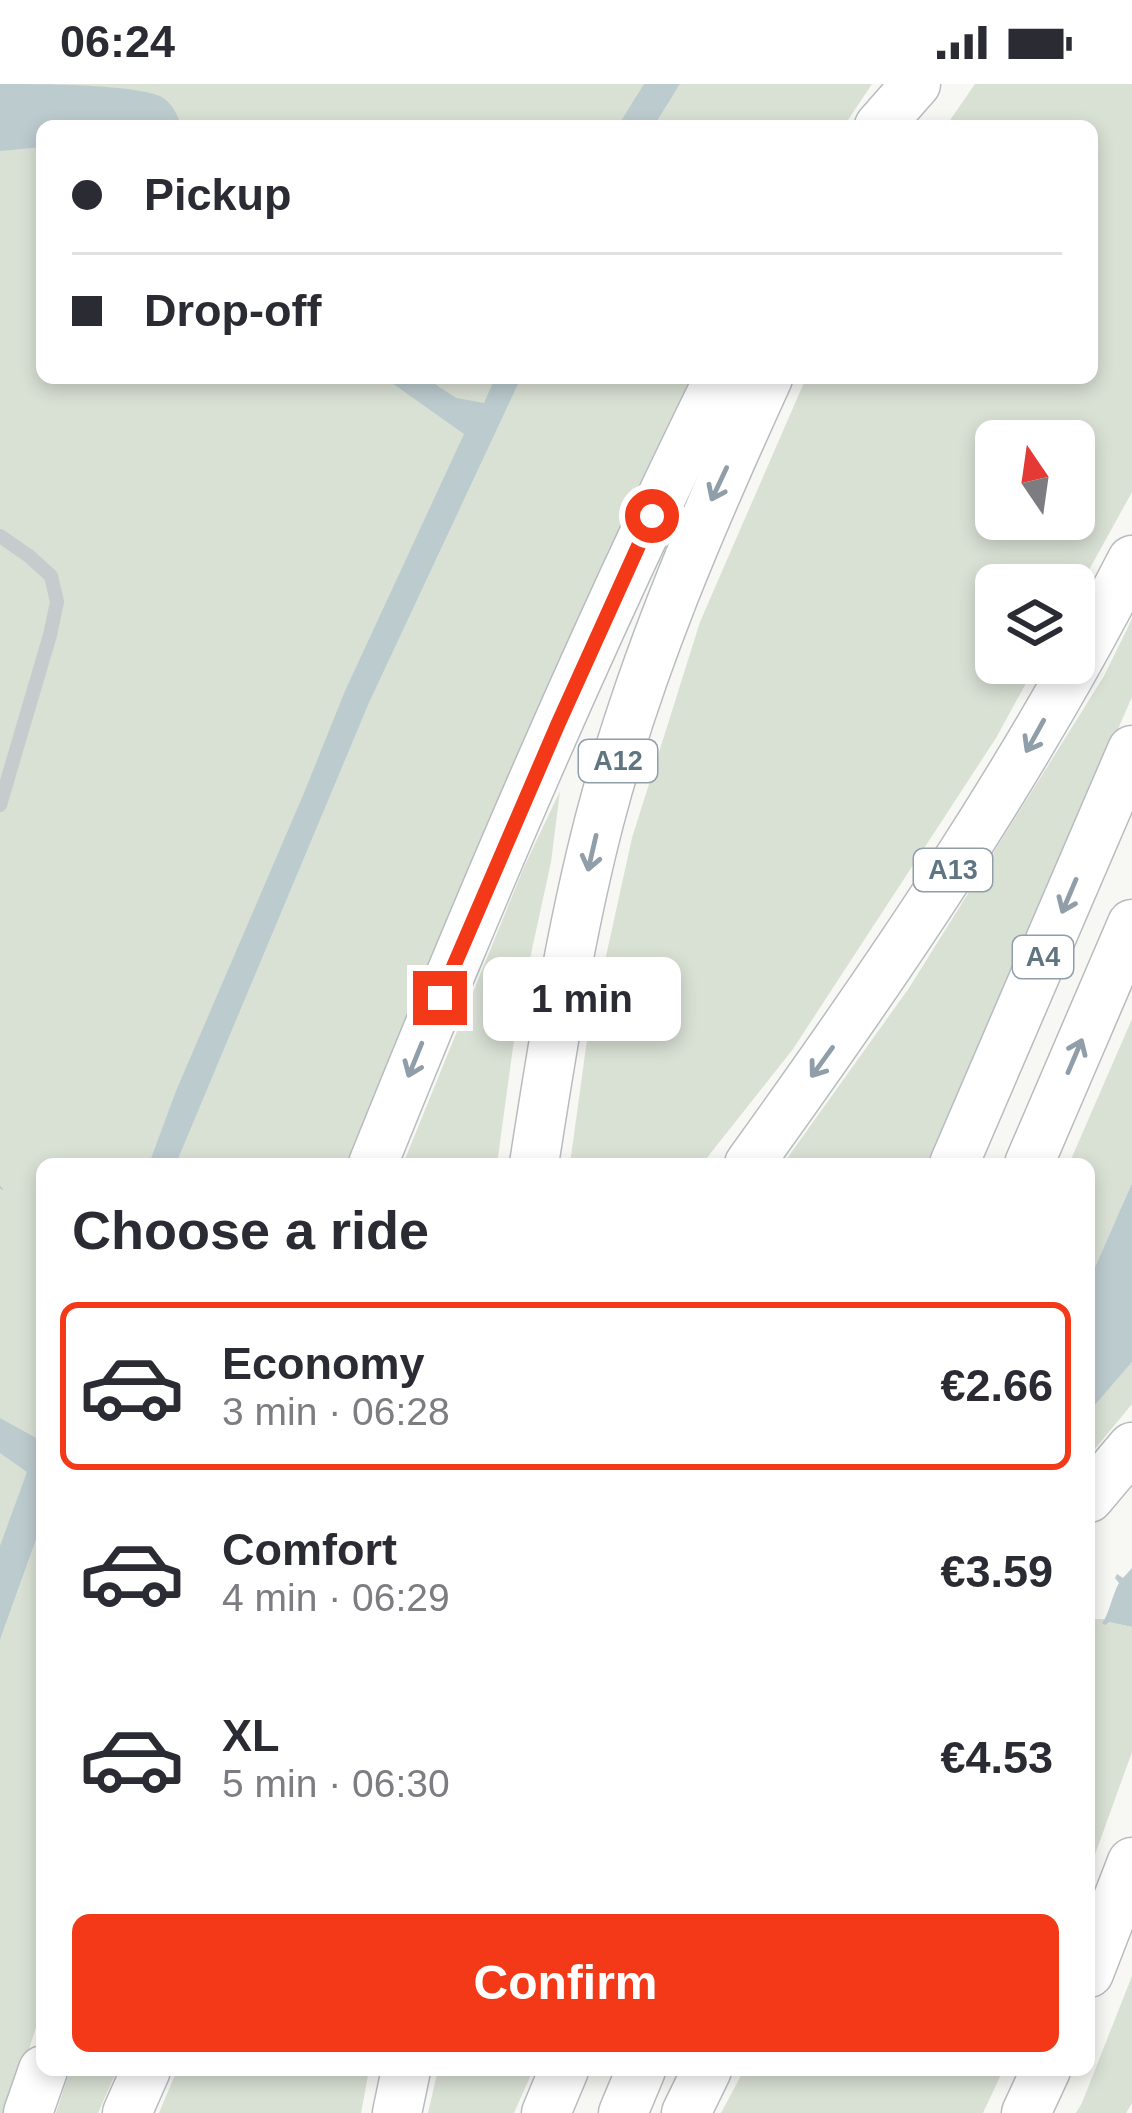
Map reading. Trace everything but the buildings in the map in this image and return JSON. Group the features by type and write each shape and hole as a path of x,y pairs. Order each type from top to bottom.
{"highway":[{"name":"A12","path":"375,1158 566,706 716,384"},
{"name":"A12","path":"536,1158 561,992 599,821 646,667 700,525 765,384"},
{"name":"A13","path":"753,1158 874,990 1001,796 1132,560"},
{"name":"A4","path":"957,1158 1132,750"},
{"name":"A4","path":"1032,1158 1132,924"},
{"path":"1095,1491 1132,1447"},
{"path":"1095,1958 1132,1862"},
{"path":"28,2113 41,2076"},
{"path":"128,2113 143,2076"},
{"path":"397,2113 405,2076"},
{"path":"545,2113 561,2076"},
{"path":"622,2113 638,2076"},
{"path":"686,2113 704,2076"},
{"path":"1026,2113 1043,2076"}],"lane":[{"path":"0,536 51,576 57,602 0,805"}],"shaded area":[{"path":"0,84 668,84 647,120 36,120 36,384 504,384 168,1158 36,1158 36,1509 0,1608"},
{"path":"0,84 146,92 168,102 179,120 36,120 36,148 0,151"},
{"path":"644,84 680,84 658,120 622,120"},
{"path":"680,84 872,84 848,120 658,120"},
{"path":"975,84 1132,84 1132,492 1092,564 975,564 975,684 1026,684 996,738 793,1049 707,1158 571,1158 586,1047 632,838 700,622 803,384 1098,384 1098,120 950,120"},
{"path":"393,384 435,384 456,398 484,403 492,384 518,384 369,703 179,1158 151,1158 345,691 464,434"},
{"path":"518,384 693,384 621,530 459,890 350,1158 179,1158 369,703"},
{"path":"1132,619 1132,697 930,1158 787,1158 909,988 1104,676"},
{"path":"560,791 551,862 517,1018 498,1158 405,1158 524,867"},
{"path":"1132,1019 1132,1183 1095,1267 1095,1158 1072,1158"},
{"path":"1132,1183 1132,1362 1095,1405 1095,1267"},
{"path":"1132,1362 1132,1404 1095,1449 1095,1405"},
{"path":"0,1418 36,1438 36,1540 0,1640 0,1546 27,1472 0,1453"},
{"path":"36,1540 36,2027 9,2113 0,2113 0,1640"},
{"path":"1132,1568 1132,1627 1105,1625 1119,1583 1115,1578 1117,1574 1123,1578"},
{"path":"1095,1619 1132,1627 1132,1752 1095,1854"},
{"path":"1132,1976 1132,2103 1126,2113 1076,2113"},
{"path":"68,2076 114,2076 98,2113 56,2113"},
{"path":"174,2076 368,2076 361,2113 159,2113"},
{"path":"437,2076 530,2076 514,2113 428,2113"},
{"path":"741,2076 1000,2076 983,2113 721,2113"}],"route":[{"path":"440,998 652,516"}]}
